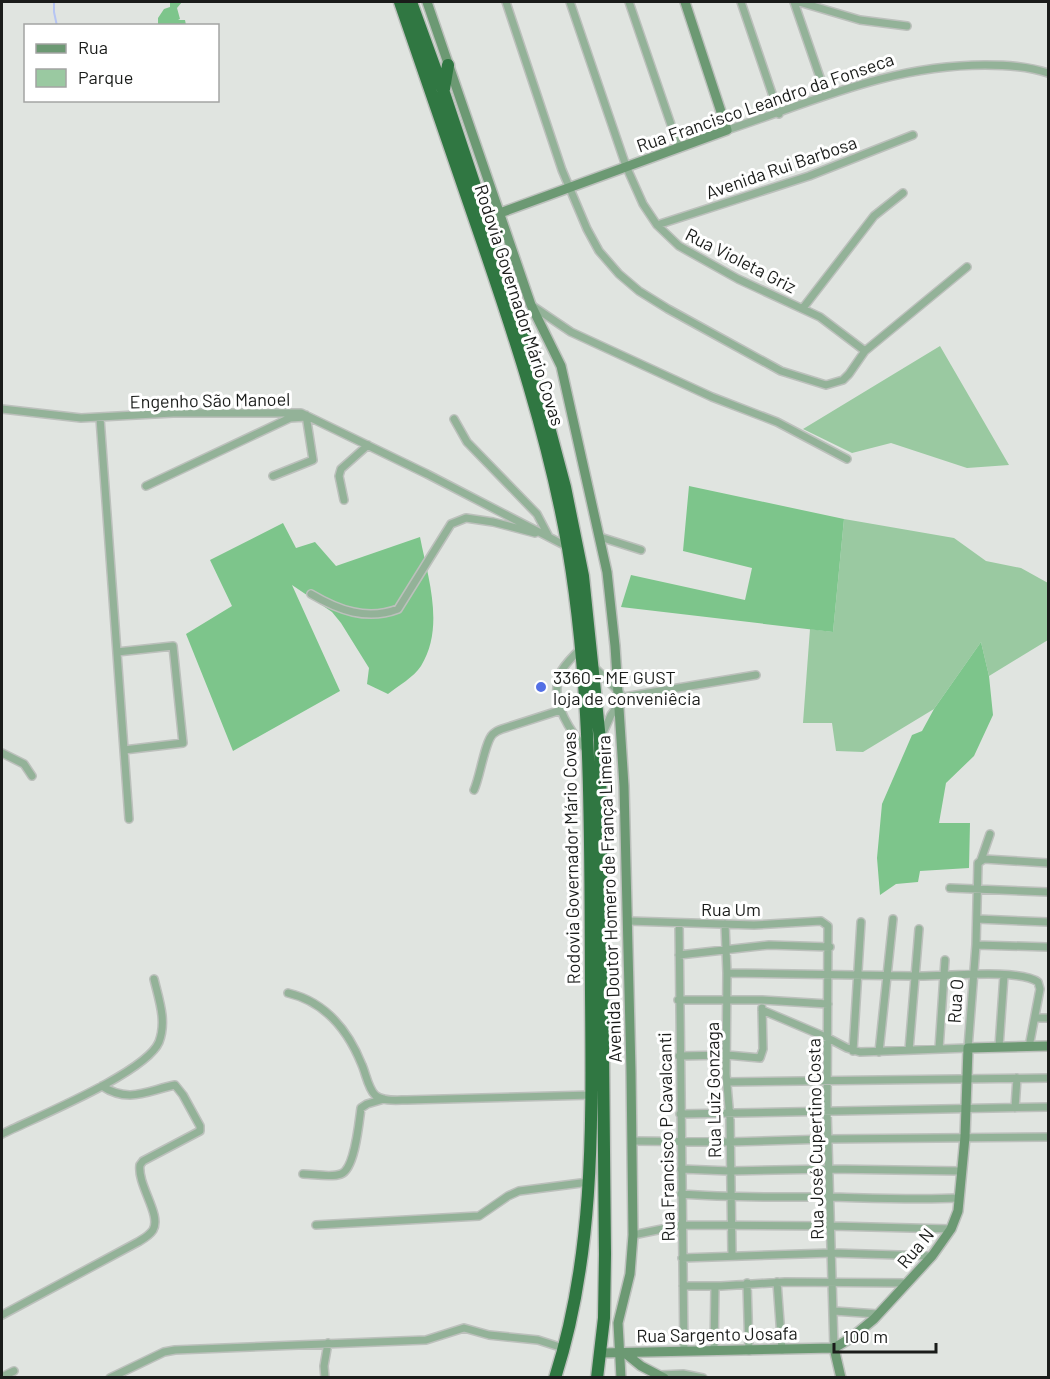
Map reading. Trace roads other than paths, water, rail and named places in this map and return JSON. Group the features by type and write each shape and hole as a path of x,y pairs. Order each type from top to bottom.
{"highway":[{"name":"Rodovia Governador Mário Covas","path":"400,2 524,364 538,414 568,547 581,648 588,752 592,1095 589,1182 585,1243 555,1377"},
{"name":"Rodovia Governador Mário Covas","path":"411,2 443,90 524,333 548,418 577,544 590,634 600,740 605,1254 601,1353 597,1377"},
{"path":"443,90 448,65"}],"main road":[{"name":"Avenida Doutor Homero de França Limeira","path":"427,2 531,305 561,366 600,537 612,605 620,697 624,786 632,1141 633,1235 630,1274 618,1323 622,1353 621,1377"},
{"path":"685,2 728,130"},
{"name":"Rua Francisco Leandro da Fonseca","path":"500,213 728,130"},
{"path":"968,1048 1048,1046"},
{"name":"Rua O","path":"965,1137 968,1048"},
{"name":"Rua N","path":"834,1348 863,1329 878,1314 932,1256 951,1229 958,1211 965,1137"},
{"path":"834,1348 841,1377"},
{"name":"Rua Sargento Josafa","path":"601,1353 834,1348"},
{"path":"622,1353 662,1376"}],"street":[{"path":"506,2 569,187 587,229 599,251 619,274 639,291 781,371 826,385 843,380 865,351 967,267"},
{"name":"Rua Violeta Griz","path":"570,2 626,166 642,204 657,225 672,241 693,255 738,279 803,308 831,324 865,351"},
{"path":"629,2 679,148"},
{"path":"741,2 779,114"},
{"path":"794,2 826,95"},
{"path":"799,2 860,20 908,26"},
{"name":"Rua Francisco Leandro da Fonseca","path":"728,130 779,114 826,95 892,75 935,67 1017,65 1048,73"},
{"name":"Avenida Rui Barbosa","path":"657,225 809,176 913,135"},
{"path":"803,308 874,216 903,193"},
{"path":"531,305 571,332 712,398 777,422 847,459"},
{"name":"Engenho São Manoel","path":"2,409 64,417 100,418 194,413 293,412 368,445 568,547"},
{"path":"146,486 290,418 306,416 313,460 273,476"},
{"path":"100,418 129,819"},
{"path":"453,419 474,450 537,514 549,537"},
{"path":"344,500 339,476 341,469 368,445"},
{"path":"311,594 335,608 357,612 383,615 398,609 441,537 451,524 466,518 493,522 549,537"},
{"path":"600,537 641,550"},
{"path":"117,652 173,646 183,743 124,750"},
{"path":"581,648 560,674 557,690 561,710 573,734 588,752"},
{"path":"592,666 620,697"},
{"path":"620,697 756,675"},
{"path":"600,740 620,697"},
{"path":"474,790 489,740 493,734 561,710"},
{"path":"2,753 24,764 32,776"},
{"name":"Rua O","path":"968,1048 976,945 979,864 990,834"},
{"path":"979,864 1048,863"},
{"path":"950,888 1048,892"},
{"path":"879,1052 893,919"},
{"path":"977,919 1048,922"},
{"name":"Rua Um","path":"628,921 725,924 821,921 830,929"},
{"path":"853,1051 861,922"},
{"name":"Rua Francisco P Cavalcanti","path":"679,923 678,1000 684,1351"},
{"name":"Rua Luiz Gonzaga","path":"725,924 732,1255"},
{"name":"Rua José Cupertino Costa","path":"830,929 827,1111 834,1348"},
{"path":"909,1050 919,929"},
{"path":"678,955 769,945 830,947"},
{"path":"976,945 1048,948"},
{"path":"939,1049 945,960"},
{"path":"727,973 1029,976 1039,984 1040,994 1029,1047"},
{"path":"999,1047 1004,975"},
{"path":"2,1134 102,1086 153,1052 158,1043 163,1017 154,979"},
{"path":"288,993 316,1004 339,1023 355,1049 373,1091 384,1099"},
{"path":"678,1000 762,1000 828,1004"},
{"path":"679,1056 726,1055 760,1058 763,1054 762,1000"},
{"path":"762,1010 853,1051 968,1048"},
{"path":"1035,1018 1048,1018"},
{"path":"1015,1108 1017,1078"},
{"path":"727,1082 1048,1078"},
{"path":"2,1315 138,1242 152,1232 155,1222 154,1214 143,1188 140,1165 143,1161 200,1131 200,1126 175,1085 140,1094 118,1094 102,1086"},
{"path":"303,1174 339,1175 346,1171 350,1163 361,1108 384,1099 592,1095"},
{"path":"680,1114 1048,1107"},
{"path":"632,1141 729,1142 1048,1137"},
{"path":"681,1169 961,1171"},
{"path":"315,1225 479,1216 519,1191 589,1182"},
{"path":"681,1194 731,1198 959,1198"},
{"path":"633,1235 682,1225 951,1229"},
{"path":"682,1258 832,1253 932,1256"},
{"path":"777,1282 782,1350"},
{"path":"683,1286 777,1282 907,1283"},
{"path":"747,1283 749,1351"},
{"path":"714,1351 715,1286"},
{"path":"834,1311 878,1314"},
{"path":"110,1377 164,1352 175,1350 426,1340 464,1328 489,1335 538,1341 563,1348"},
{"path":"325,1377 324,1366 328,1343"},
{"path":"2,1377 14,1371"},
{"path":"662,1376 683,1374 703,1377"}],"waterway":[{"path":"54,2 57,24"}],"place":[{"name":"3360 - ME GUST loja de conveniêcia","path":"541,687"}]}
